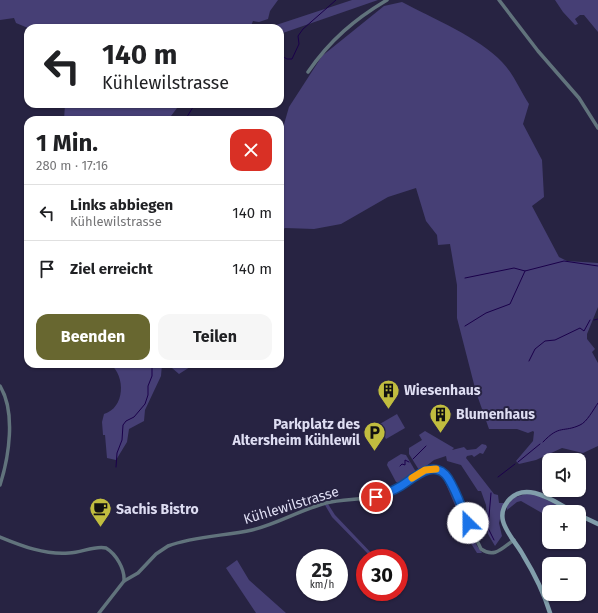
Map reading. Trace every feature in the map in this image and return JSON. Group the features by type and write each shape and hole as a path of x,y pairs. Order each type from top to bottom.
{"street":[{"path":"308,72 327,46 364,14 387,0"},
{"path":"499,0 549,65 579,98 598,128"},
{"path":"0,386 4,392 9,411 8,450 0,485"},
{"name":"Kühlewilstrasse","path":"131,576 141,570 157,553 171,545 260,528 300,512 335,501 379,496 395,489 424,471 431,469 441,471 448,479 476,542 481,549 489,553 497,552 514,540"},
{"path":"550,613 536,578 504,523 503,514 507,502 517,494 533,492 560,505"},
{"path":"586,518 598,524"},
{"path":"0,537 25,547 45,552 70,554 104,547 115,557 124,573 124,581"},
{"path":"124,573 131,576"},
{"path":"99,613 124,581 131,576"}],"shaded area":[{"path":"0,0 278,0 270,11 268,19 259,22 253,21 252,24 24,24 24,26 16,23 14,18 0,20"},
{"path":"352,0 378,0 284,33 284,24 279,24"},
{"path":"555,0 598,0 598,32 584,15 580,15 575,19 578,24 575,25 563,12"},
{"path":"402,2 469,37 493,53 510,71 529,104 523,124 542,160 544,197 532,206 559,257 567,261 598,263 598,307 587,334 587,339 595,349 592,352 598,363 598,446 583,453 562,448 551,453 542,453 542,457 519,464 516,461 533,441 534,432 528,433 517,429 489,429 476,392 457,318 457,285 450,244 438,245 437,235 426,221 416,188 388,197 341,224 314,229 284,229 284,124 289,107 322,56 384,6"},
{"path":"65,108 177,108 171,116 64,116"},
{"path":"114,368 162,368 161,376 145,410 144,421 129,429 127,442 116,460 107,458 102,422 104,414 111,411 116,405 121,391 119,376"},
{"path":"172,368 188,368 179,374"},
{"path":"397,414 405,428 386,439 378,425"},
{"path":"425,431 454,448 452,450 464,447 467,450 476,449 482,444 486,445 487,447 483,454 480,453 474,457 472,455 467,456 466,458 494,494 498,495 499,503 504,503 499,523 502,536 495,546 488,534 486,505 481,491 478,491 461,465 447,461 446,456 434,460 419,470 409,454 409,448 422,440 419,435"},
{"path":"401,454 406,455 416,472 415,475 401,484 396,482 387,465 388,462"},
{"path":"442,475 447,479 477,546 482,553 477,553 472,545"},
{"path":"529,493 537,495 557,505 542,505 542,513 521,501 517,502 507,510 507,506 513,498"},
{"path":"328,504 335,515 367,549 363,549 332,517 325,505"},
{"path":"237,560 249,580 286,613 256,613 226,568"}],"waterway":[{"path":"284,57 292,59 299,44 298,36 303,29 336,0"},
{"path":"188,116 192,108"},
{"path":"465,278 514,268 525,271 564,261 598,266"},
{"path":"465,326 486,313 510,304 525,271"},
{"path":"594,320 598,319"},
{"path":"529,361 535,349 545,341 555,340 580,328 584,331 590,320"},
{"path":"116,467 117,453 122,440 123,425 126,421 134,417 145,404 148,395 148,386 152,376 152,368"},
{"path":"543,442 549,436 558,431 583,423 598,403"},
{"path":"518,462 540,444"},
{"path":"413,459 426,446"},
{"path":"400,466 402,464 405,465 405,460 409,462"},
{"path":"498,477 515,464"},
{"path":"491,493 488,528 494,540"}],"slow traffic":[{"path":"412,478 425,470 436,469"}],"place":[{"name":"Wiesenhaus","path":"389,410"},
{"name":"Blumenhaus","path":"440,434"},
{"name":"Parkplatz des Altersheim Kühlewil","path":"375,452"},
{"name":"Sachis Bistro","path":"100,528"}],"route":[{"path":"376,497 390,492 425,470 436,469 441,471 448,479 468,523"}]}
